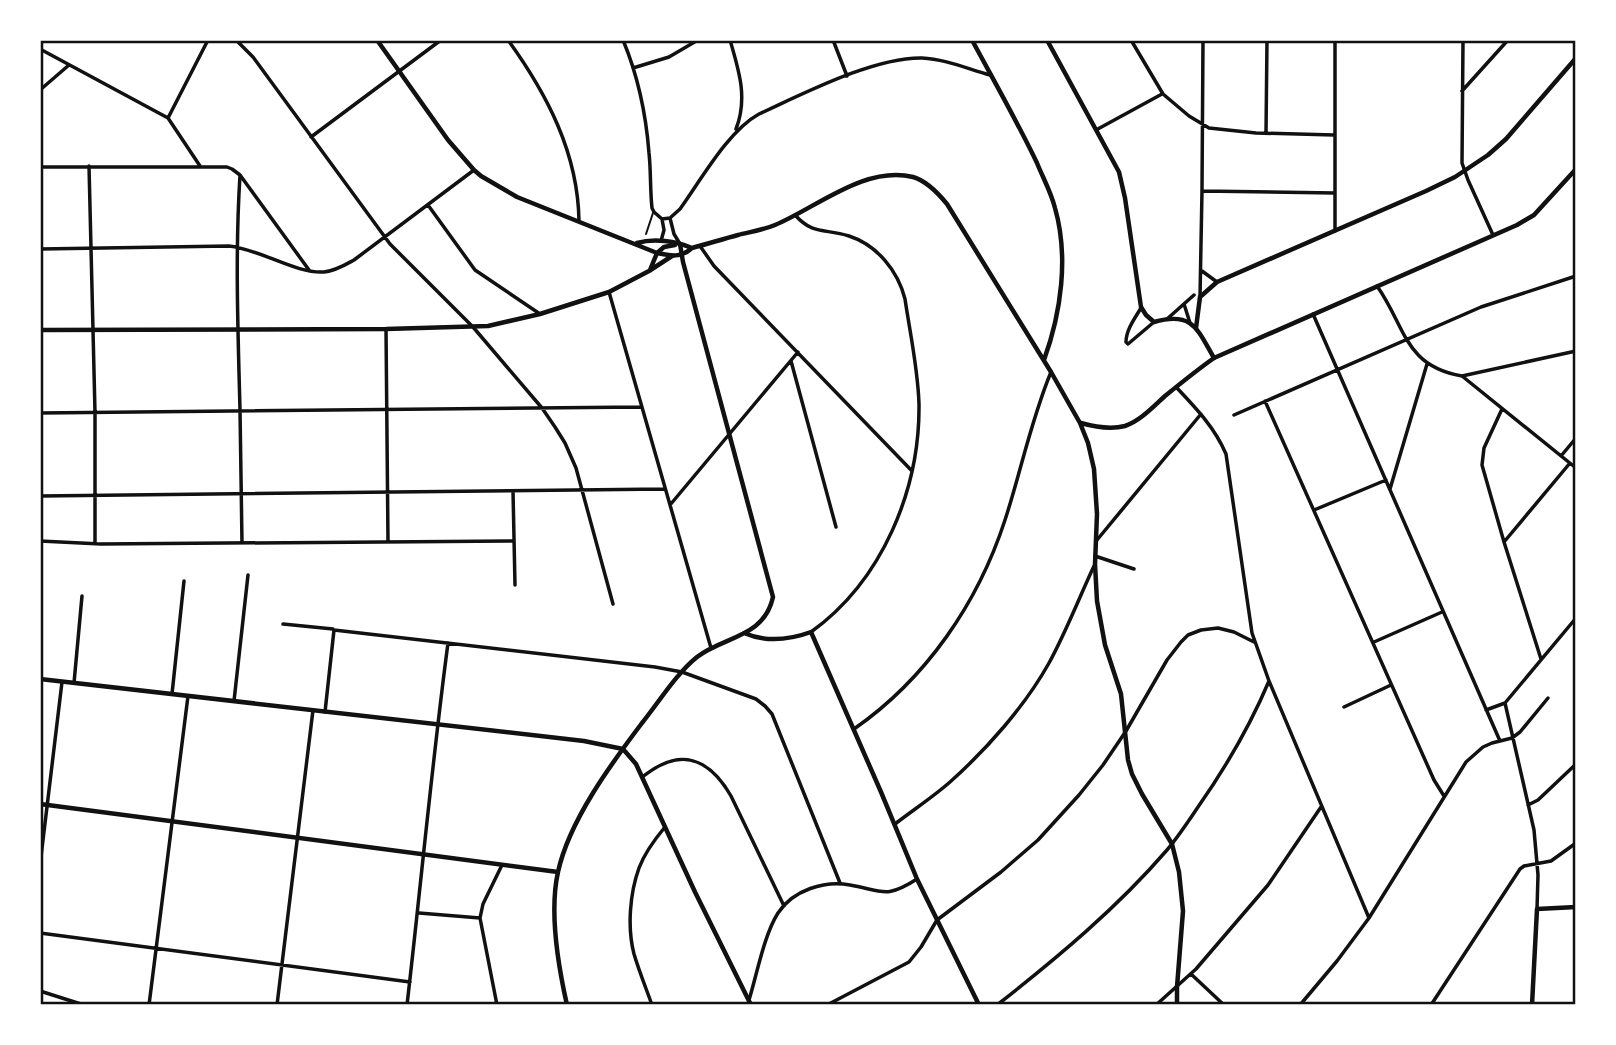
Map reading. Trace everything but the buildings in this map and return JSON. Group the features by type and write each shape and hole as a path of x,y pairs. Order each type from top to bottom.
{"street":[{"path":"168,118 208,40"},
{"path":"236,40 253,57 384,237 473,327 555,427 572,456 613,604"},
{"path":"377,40 474,170 517,197 657,253 681,255 692,248 767,228 863,181 895,176 913,177 939,194 1051,372 1080,423 1087,443 1094,469 1097,514 1094,564 1100,624 1121,694 1126,746 1132,774 1172,844 1182,890 1177,1005"},
{"path":"311,137 441,40"},
{"path":"508,40 532,75 565,142 575,182 579,221"},
{"path":"622,40 634,68 640,96 648,140 651,200 654,212 662,219 664,230 661,241"},
{"path":"634,68 669,57 698,40"},
{"path":"730,40 743,86 741,116 736,131"},
{"path":"833,40 847,76"},
{"path":"972,40 1031,152 1056,209 1062,281 1051,339 1043,361"},
{"path":"1047,40 1113,159 1122,184 1141,307 1154,322"},
{"path":"1131,40 1163,94 1203,125 1216,129 1266,133 1334,135"},
{"path":"1196,328 1202,191 1203,40"},
{"path":"1266,133 1267,40"},
{"path":"1335,40 1335,232"},
{"path":"1463,40 1462,163 1493,236"},
{"path":"1462,91 1508,40"},
{"path":"40,49 168,118 200,166"},
{"path":"662,219 670,218 680,209 736,131 759,114 879,64 920,58 991,76"},
{"path":"1167,319 1217,282 1335,232 1464,172 1506,139 1576,58"},
{"path":"40,90 69,65"},
{"path":"1096,130 1163,94"},
{"path":"89,166 95,543"},
{"path":"40,167 200,166 232,169 240,176 309,270"},
{"path":"40,249 237,247 309,270 324,272 345,265 474,170"},
{"path":"1080,423 1097,428 1127,426 1214,358 1517,225 1534,215 1576,170"},
{"path":"240,176 237,329 242,543"},
{"path":"1202,191 1335,193"},
{"path":"428,205 475,270 540,314"},
{"path":"744,634 778,640 811,632 843,604 867,575 895,525 913,472 919,425 918,385 902,287 894,271 864,243 851,236 808,227 794,215"},
{"path":"567,1005 556,935 558,872 589,801 623,749 689,664 711,648 744,634 761,621 773,597 680,244 670,218"},
{"path":"636,243 661,241 692,248"},
{"path":"1576,241 1576,247"},
{"path":"649,271 657,253 664,247 680,244"},
{"path":"700,246 714,266 913,472"},
{"path":"40,330 386,329 502,324 608,292 672,256"},
{"path":"1200,270 1217,282"},
{"path":"1234,415 1481,307 1576,276"},
{"path":"1377,286 1417,355 1427,364 1453,374 1462,376 1576,351"},
{"path":"608,292 711,648"},
{"path":"1184,304 1189,323"},
{"path":"1141,307 1125,339 1128,344 1154,322 1174,318 1196,328 1214,358"},
{"path":"1313,314 1500,741"},
{"path":"386,329 388,542"},
{"path":"670,505 798,352"},
{"path":"791,361 836,527"},
{"path":"1390,489 1427,364"},
{"path":"854,729 882,707 933,656 977,587 1001,530 1041,396 1051,372"},
{"path":"1462,376 1576,468"},
{"path":"1176,387 1201,414 1220,440 1226,454 1254,642 1369,918"},
{"path":"1265,401 1434,780 1444,796"},
{"path":"40,412 641,407"},
{"path":"1502,409 1484,448 1482,465 1541,659"},
{"path":"1096,541 1201,414"},
{"path":"1561,456 1576,438"},
{"path":"1504,542 1570,463"},
{"path":"1314,510 1386,480"},
{"path":"40,496 665,489"},
{"path":"513,491 515,585"},
{"path":"40,541 514,541"},
{"path":"1095,556 1134,569"},
{"path":"894,824 965,768 1017,709 1050,661 1094,564"},
{"path":"234,701 248,575"},
{"path":"172,694 184,581"},
{"path":"74,683 82,596"},
{"path":"1373,642 1442,612"},
{"path":"1486,710 1505,704 1576,618"},
{"path":"283,624 607,660 682,672 756,699 772,714 839,883"},
{"path":"827,1005 909,962 937,920 1001,872 1038,840 1079,795 1108,757 1167,660 1188,635 1218,628 1254,642"},
{"path":"324,712 334,629"},
{"path":"811,632 917,879 979,1005"},
{"path":"407,1005 448,643"},
{"path":"40,679 584,741 623,749 636,764 750,1002"},
{"path":"997,1005 1090,927 1172,844 1234,753 1269,681"},
{"path":"40,865 62,682"},
{"path":"1344,707 1391,685"},
{"path":"149,1005 188,696"},
{"path":"1300,1005 1369,918 1466,762 1483,747 1512,738 1527,725 1548,698"},
{"path":"1505,704 1538,864 1532,1005"},
{"path":"277,1005 313,710"},
{"path":"642,777 659,765 672,761 687,760 713,770 731,796 784,906"},
{"path":"1528,806 1576,764"},
{"path":"40,804 558,872"},
{"path":"1156,1005 1191,974 1268,886 1321,807"},
{"path":"652,1005 634,953 632,902 639,867 665,827"},
{"path":"1431,1005 1520,869 1551,861 1576,843"},
{"path":"497,1005 480,918 483,904 502,865"},
{"path":"750,1002 772,924 784,906 807,890 827,883 888,893 897,891 917,879"},
{"path":"1537,909 1576,906"},
{"path":"418,913 480,918"},
{"path":"40,933 410,982"},
{"path":"1191,974 1224,1005"},
{"path":"40,990 84,1005"}],"lane":[{"path":"646,234 654,212"}]}
